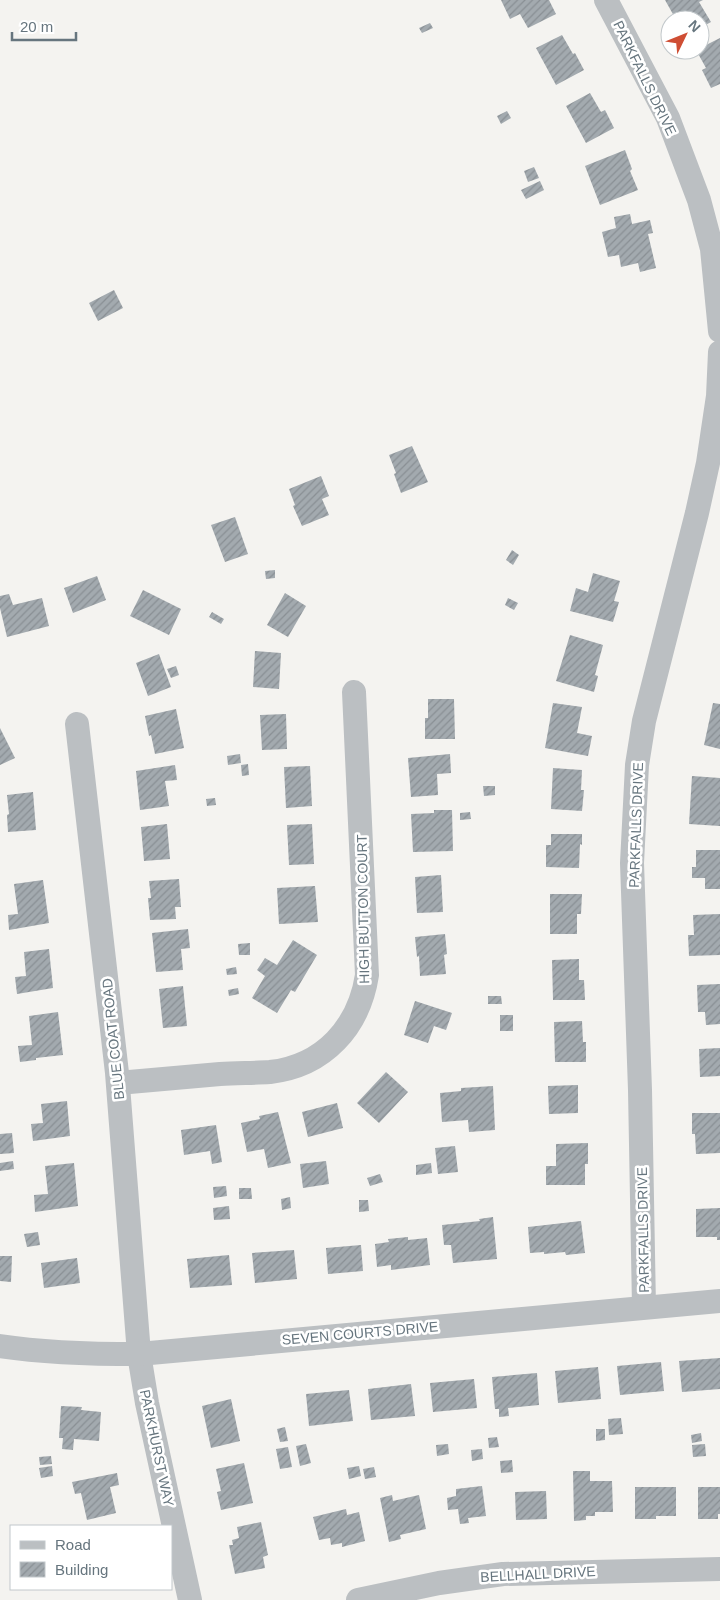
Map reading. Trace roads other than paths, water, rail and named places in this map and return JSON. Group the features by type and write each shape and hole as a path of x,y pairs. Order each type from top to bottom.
{"street":[{"name":"PARKFALLS DRIVE","path":"606,0 668,118 699,200 712,249 720,331"},
{"name":"PARKFALLS DRIVE","path":"644,1307 640,1080 632,863 637,765 644,721 708,463 718,396 720,352"},
{"name":"HIGH BUTTON COURT","path":"118,1083 222,1074 271,1072 290,1068 320,1054 334,1042 353,1019 360,1006 367,975 354,692"},
{"name":"BLUE COAT ROAD","path":"77,724 118,1083 139,1354"},
{"name":"SEVEN COURTS DRIVE","path":"0,1346 33,1351 77,1354 139,1354 720,1301"},
{"name":"PARKHURST WAY","path":"139,1354 147,1403 190,1600"},
{"name":"BELLHALL DRIVE","path":"358,1600 440,1583 503,1574 720,1569"}]}
